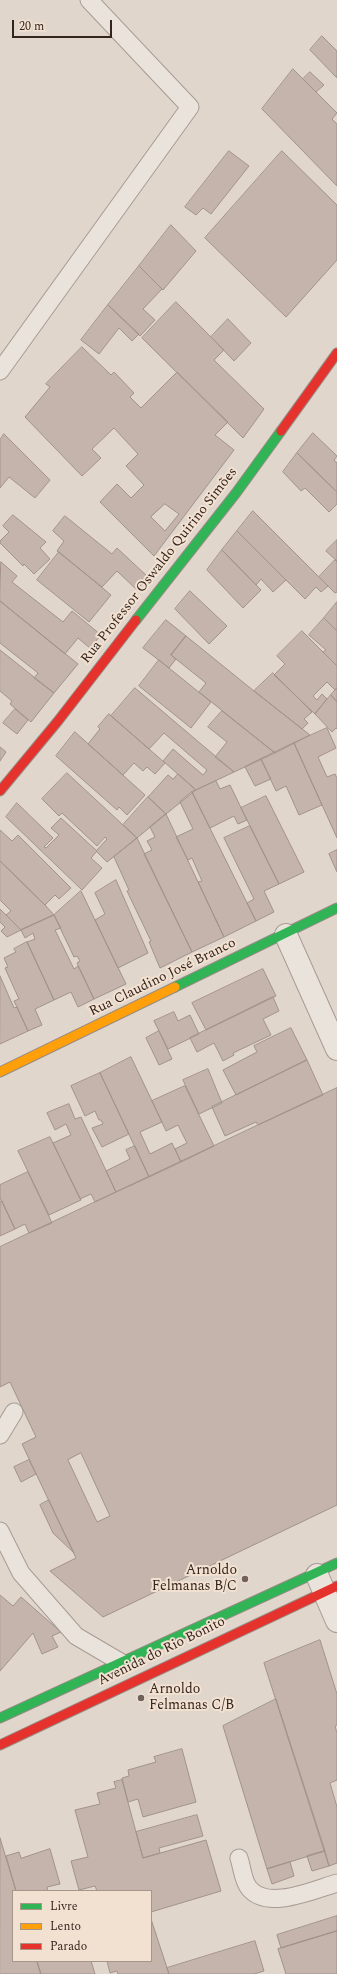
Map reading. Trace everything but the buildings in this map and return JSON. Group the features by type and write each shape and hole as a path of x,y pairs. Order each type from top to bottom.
{"street":[{"name":"Rua Professor Oswaldo Quirino Simões","path":"0,791 58,721 236,493 337,353"},
{"name":"Rua Claudino José Branco","path":"0,1072 121,1015 184,982 286,935 337,908"},
{"path":"286,935 337,1049"},
{"name":"Avenida do Rio Bonito","path":"0,1745 112,1693 250,1625 326,1583 337,1563"},
{"path":"326,1583 337,1621"},
{"name":"Avenida do Rio Bonito","path":"0,1718 122,1663 326,1583"}],"lane":[{"path":"0,371 190,107 89,0"},
{"path":"0,1436 14,1412"},
{"path":"0,1531 22,1573 76,1636 122,1663"},
{"path":"239,1858 248,1887 259,1897 277,1900 337,1883"}],"traffic: fast":[{"path":"136,620 236,493 281,431"},
{"path":"175,987 337,908"},
{"path":"0,1718 337,1563"}],"traffic: slow":[{"path":"0,1072 175,987"}],"traffic: jam":[{"path":"281,431 337,353"},
{"path":"0,791 58,721 136,620"},
{"path":"0,1745 337,1586"}],"place":[{"name":"Arnoldo Felmanas B/C","path":"245,1579"},
{"name":"Arnoldo Felmanas C/B","path":"141,1698"}]}
